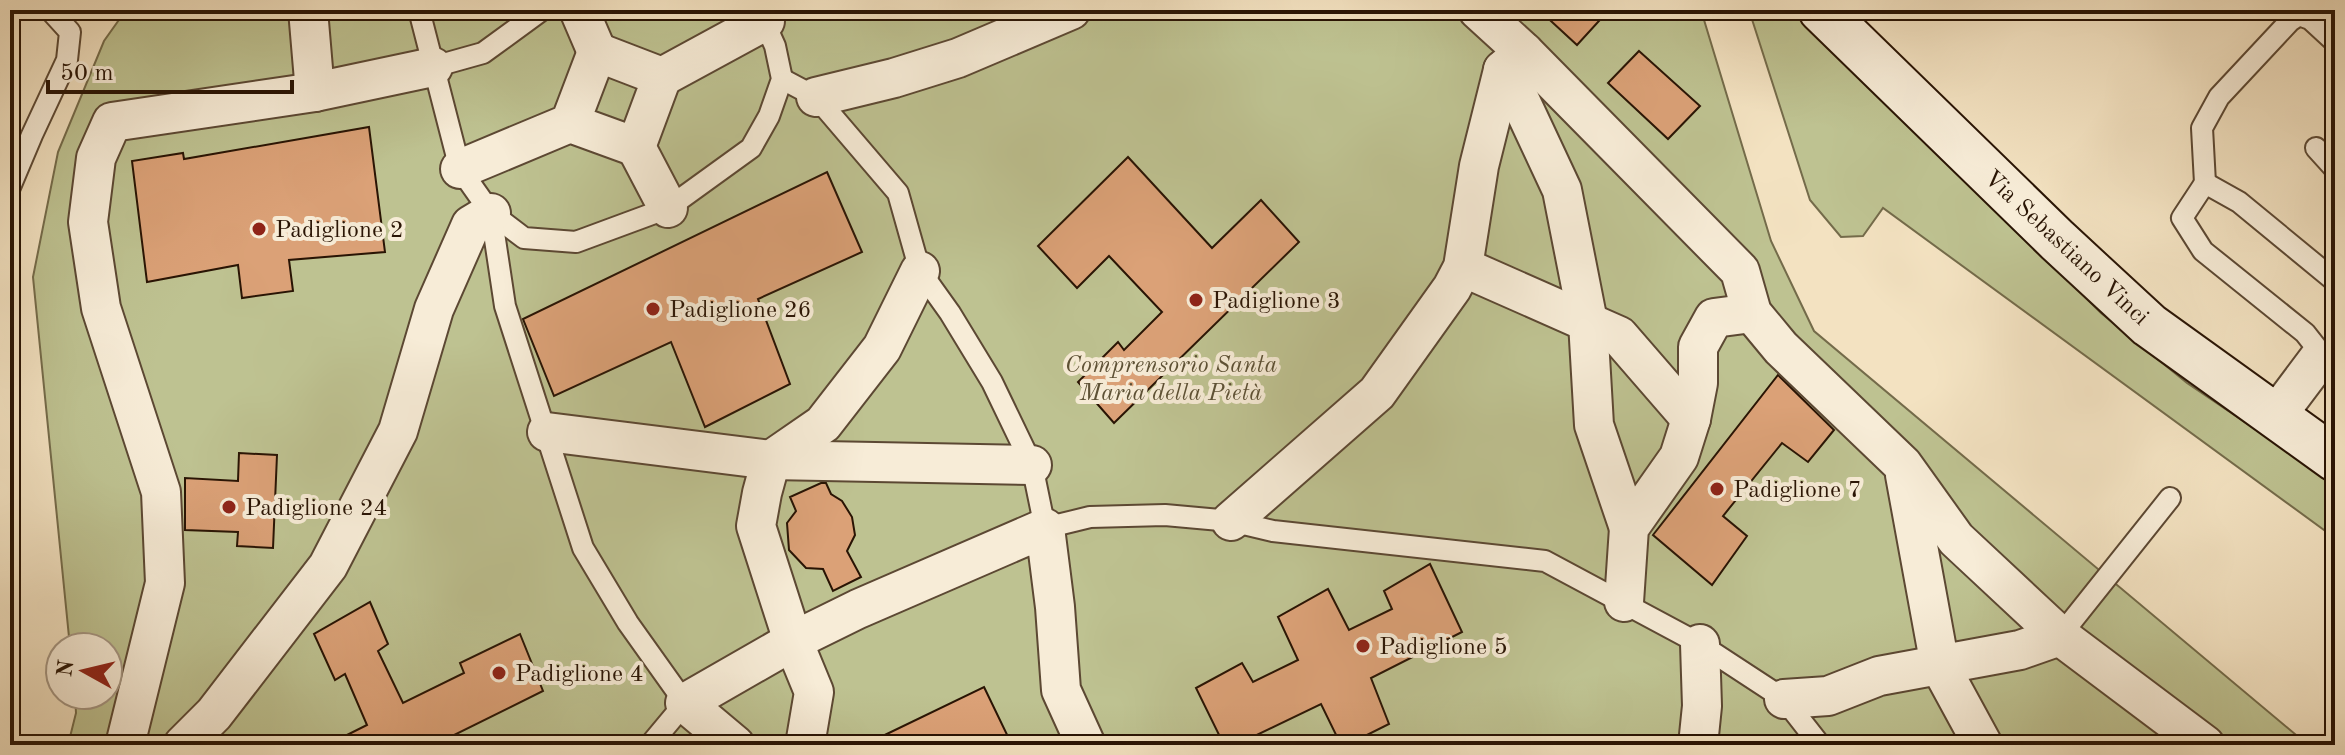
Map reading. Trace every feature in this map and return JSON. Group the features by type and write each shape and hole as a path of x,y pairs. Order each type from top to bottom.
{"street":[{"path":"308,10 315,92"},
{"path":"570,123 597,52 579,10"},
{"path":"816,97 958,58 1071,10"},
{"path":"1478,10 1514,61 1740,271 1752,313 1781,348 1903,465 1956,539 2060,636 2205,745"},
{"name":"Via Sebastiano Vinci","path":"1821,10 2057,240 2149,325 2335,459"},
{"path":"636,147 662,77 761,16"},
{"path":"597,52 662,77"},
{"path":"1231,521 1377,393 1452,288 1463,267 1479,166 1514,61"},
{"path":"1514,61 1519,98 1562,190 1588,322 1594,425 1629,528 1624,602"},
{"path":"125,745 165,583 161,492 101,308 88,222 96,158 112,122 315,92 433,67"},
{"path":"460,169 570,123 636,147 668,208"},
{"path":"183,745 214,714 328,566 398,431 434,309 471,225 491,213"},
{"path":"1463,267 1619,336 1691,419"},
{"path":"805,745 814,692 793,641 756,526 762,493 771,460 823,424 882,348 920,271"},
{"path":"1629,528 1679,457 1698,383 1698,347 1714,318 1752,313"},
{"path":"547,432 771,460 1032,465"},
{"path":"1903,465 1940,666 1983,745"},
{"path":"735,745 685,703 793,641 858,609 1045,528 1061,690 1086,745"},
{"path":"1784,699 1828,696 1879,676 2020,650 2060,636"},
{"path":"1698,745 1702,706 1700,644"}],"lane":[{"path":"10,187 67,60 70,32 50,10"},
{"path":"419,10 460,169 491,213 524,238 576,242 668,208 751,148 769,116 782,79 775,46 761,16"},
{"path":"433,67 483,53 542,10"},
{"path":"2276,417 2316,347 2305,333 2203,251 2182,218 2205,183 2202,128 2219,97 2299,15 2310,19 2335,42"},
{"path":"782,79 816,97 898,193 920,271 992,382 1032,465 1045,528 1090,517 1165,515 1231,521 1273,531 1545,561 1700,644 1784,699 1820,745"},
{"path":"2316,148 2335,169"},
{"path":"2205,183 2239,202 2335,281"},
{"path":"491,213 505,306 583,548 628,623 685,703 650,745"},
{"path":"2276,417 2335,353"},
{"path":"2060,636 2170,498"}],"green space":[{"name":"Comprensorio Santa Maria della Pietà","path":"126,10 1701,10 1771,241 1814,331 2308,745 68,745 76,711 124,711 124,631 68,631 33,277 58,152 104,41"},
{"path":"1749,10 1796,10 2101,313 2187,383 2335,483 2335,538 1883,208 1863,236 1841,237 1810,200"}],"building":[{"path":"1539,10 1609,10 1577,45"},
{"path":"1639,51 1700,106 1668,139 1608,83"},
{"name":"Padiglione 2","path":"369,127 385,252 289,260 293,291 242,298 238,265 147,282 132,161 183,153 184,159"},
{"name":"Padiglione 3","path":"1128,157 1212,248 1261,200 1299,242 1114,423 1078,382 1118,342 1124,350 1162,312 1109,256 1077,288 1038,246"},
{"name":"Padiglione 26","path":"827,172 862,252 758,299 790,384 705,427 671,342 554,396 523,319"},
{"name":"Padiglione 7","path":"1778,375 1834,430 1808,462 1782,443 1723,516 1747,536 1712,585 1653,535"},
{"name":"Padiglione 24","path":"239,453 277,455 273,548 237,546 238,532 185,530 185,478 238,481"},
{"path":"826,483 831,494 842,501 852,517 855,535 847,551 861,577 833,591 823,569 806,568 789,550 787,523 796,511 790,497"},
{"name":"Padiglione 5","path":"1430,564 1462,632 1371,678 1389,724 1347,745 1341,745 1321,704 1236,745 1224,745 1196,688 1242,663 1253,682 1298,660 1278,617 1328,589 1349,630 1392,609 1384,591"},
{"name":"Padiglione 4","path":"370,602 388,644 378,651 403,703 464,673 460,663 520,634 543,691 434,745 327,745 367,725 345,674 335,680 314,634"},
{"path":"984,687 1012,745 864,745"}],"place":[{"name":"Padiglione 2","path":"259,229"},
{"name":"Padiglione 3","path":"1196,300"},
{"name":"Padiglione 26","path":"653,309"},
{"name":"Padiglione 7","path":"1717,489"},
{"name":"Padiglione 24","path":"229,507"},
{"name":"Padiglione 5","path":"1363,646"},
{"name":"Padiglione 4","path":"499,673"}]}
